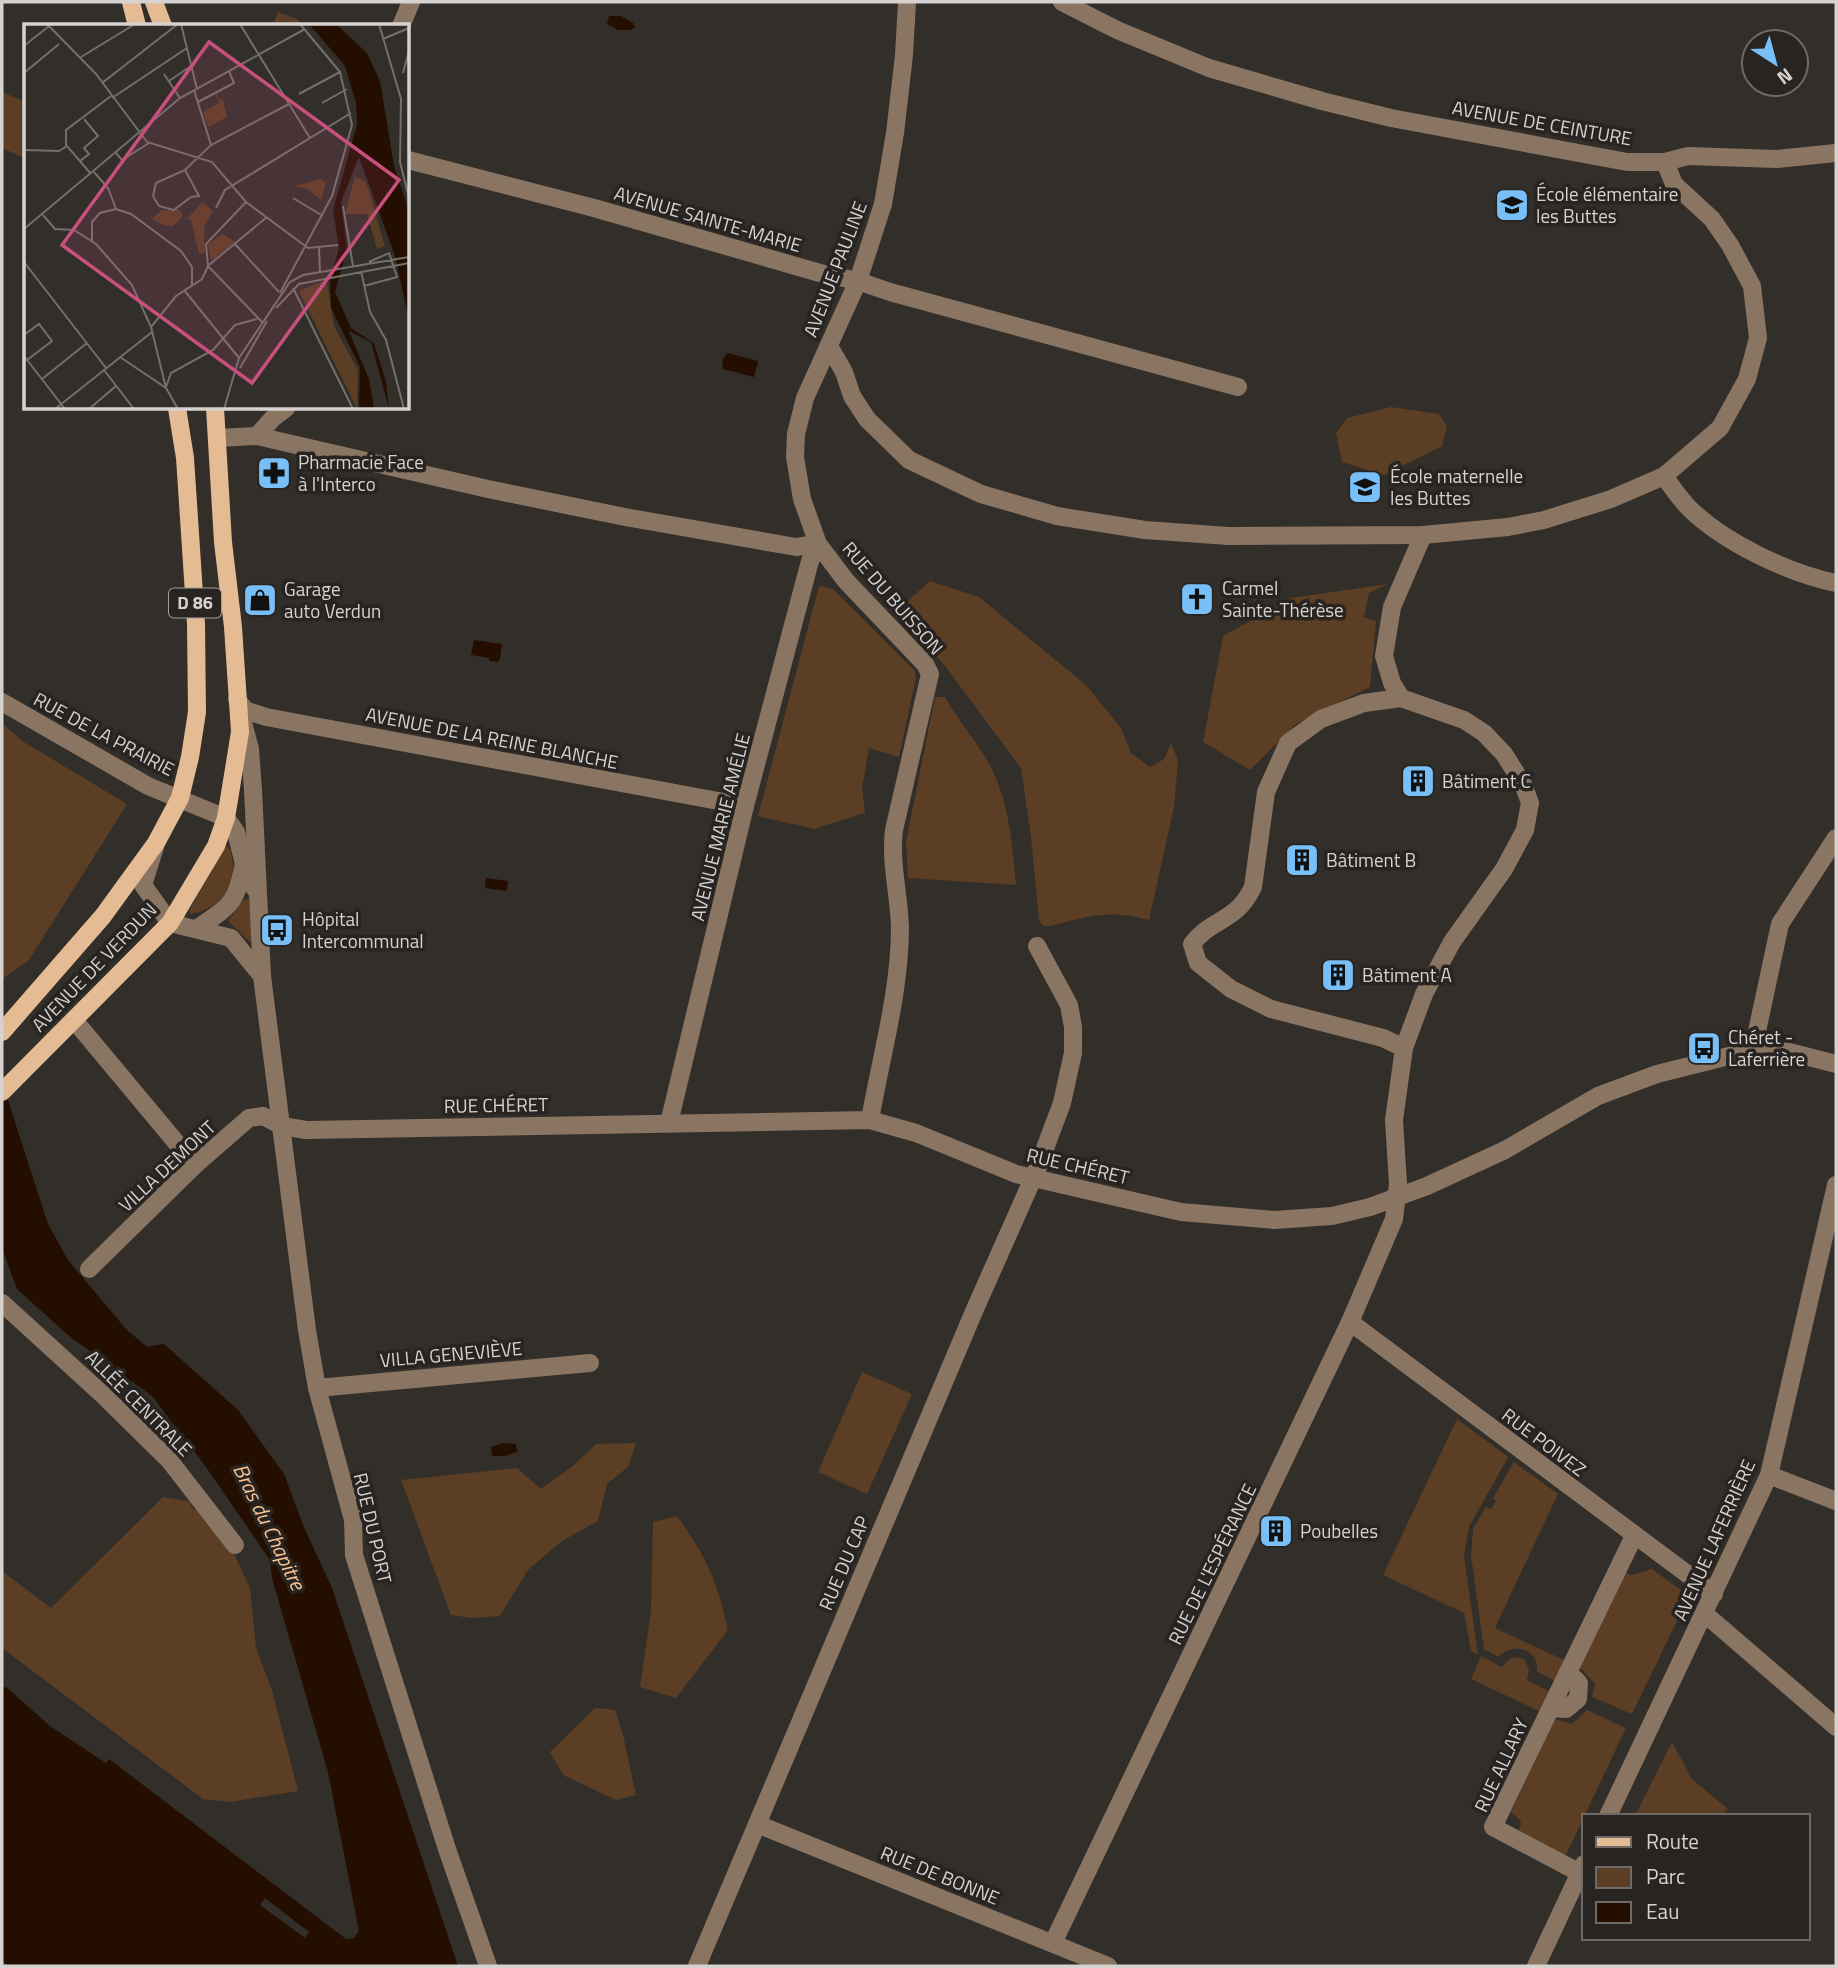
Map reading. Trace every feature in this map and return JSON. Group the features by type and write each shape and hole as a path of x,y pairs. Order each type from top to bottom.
{"main road":[{"path":"131,2 136,24"},
{"path":"154,2 162,24"},
{"name":"AVENUE DE VERDUN","path":"2,1032 103,916 156,843 180,798 197,712 197,687 196,624 185,458 177,410"},
{"name":"AVENUE DE VERDUN","path":"6,1088 170,923 216,846 226,818 240,733 233,627 223,542 215,410"}],"street":[{"path":"402,24 411,2"},
{"name":"AVENUE PAULINE","path":"818,544 802,499 795,457 796,434 805,398 858,281 883,204 896,120 907,2"},
{"name":"AVENUE DE CEINTURE","path":"1062,2 1117,30 1209,68 1391,118 1627,162 1665,162 1688,156 1777,159 1836,154"},
{"name":"AVENUE SAINTE-MARIE","path":"410,161 594,208 820,273 858,281 1238,387"},
{"path":"829,346 844,372 852,396 867,419 909,460 981,494 1057,516 1145,530 1228,536 1423,536 1508,527 1544,520 1611,499 1664,476 1720,428 1747,379 1758,338 1752,286 1712,219 1674,184 1665,162"},
{"path":"257,436 283,410"},
{"name":"RUE DU BUISSON","path":"217,438 257,436 488,489 625,517 796,547 818,544 846,580 925,664 930,674 894,830 900,926 897,976 870,1120"},
{"path":"1664,476 1688,507 1735,542 1808,577 1836,583"},
{"path":"1405,1048 1384,1038 1271,1009 1231,989 1198,963 1192,944 1201,935 1237,912 1246,901 1252,887 1266,792 1288,743 1321,719 1364,702 1402,698 1392,683 1384,656 1391,607 1423,536"},
{"name":"AVENUE MARIE AMÉLIE","path":"669,1122 745,806 810,561 818,544"},
{"name":"RUE DE L'ESPÉRANCE","path":"1053,1943 1350,1322 1394,1219 1398,1184 1394,1120 1405,1048 1424,994 1452,942 1504,869 1525,830 1530,803 1523,783 1484,733 1464,720 1402,698"},
{"path":"237,699 250,749 262,976 282,1126"},
{"name":"AVENUE DE LA REINE BLANCHE","path":"237,699 245,710 266,717 745,806"},
{"name":"RUE DE LA PRAIRIE","path":"2,702 148,786 226,818"},
{"path":"226,818 236,832 244,864 260,902"},
{"path":"1752,1050 1780,924 1836,838"},
{"path":"156,843 143,885 170,923 231,938 262,976"},
{"path":"198,928 226,908 238,892 244,864"},
{"name":"RUE DU CAP","path":"697,1966 1062,1103 1073,1053 1073,1027 1069,1004 1037,946"},
{"path":"74,1020 195,1165"},
{"name":"RUE CHÉRET","path":"282,1126 306,1130 870,1120 916,1133 1032,1178 1181,1212 1274,1220 1332,1216 1396,1198 1505,1150 1598,1096 1657,1074 1752,1050 1774,1048 1836,1064"},
{"name":"VILLA DEMONT","path":"89,1269 195,1165 249,1118 263,1116 282,1126"},
{"name":"RUE DU PORT","path":"282,1126 307,1330 317,1388 353,1520 354,1555 447,1849 488,1966"},
{"name":"AVENUE LAFERRIÈRE","path":"1609,1814 1769,1475 1836,1185"},
{"name":"ALLÉE CENTRALE","path":"2,1303 103,1395 169,1460 235,1545"},
{"name":"RUE POIVEZ","path":"1350,1322 1714,1594"},
{"name":"VILLA GENEVIÈVE","path":"317,1388 590,1363"},
{"path":"1769,1475 1836,1501"},
{"name":"RUE ALLARY","path":"1582,1868 1493,1827 1634,1536"},
{"path":"1705,1614 1836,1727"},
{"name":"RUE DE BONNE","path":"757,1824 1108,1966"},
{"path":"1536,1966 1582,1868"}],"green space":[{"path":"278,12 303,24 274,24"},
{"path":"2,92 24,101 24,158 2,148"},
{"path":"1391,407 1439,414 1447,426 1442,446 1384,475 1342,462 1336,433 1347,418"},
{"path":"930,581 979,597 1086,685 1121,728 1131,753 1150,767 1164,759 1171,743 1178,760 1174,807 1149,920 1110,914 1050,926 1044,926 1039,921 1021,768 942,662 894,613"},
{"path":"1388,584 1369,593 1364,617 1376,621 1370,687 1296,724 1250,770 1203,742 1223,636 1291,598"},
{"path":"819,586 833,589 915,671 916,678 899,757 869,748 862,789 865,813 814,829 758,816"},
{"path":"935,697 945,697 994,775 1005,805 1016,885 908,878 906,842"},
{"path":"2,723 22,741 127,804 29,960 2,979"},
{"path":"226,846 230,849 234,869 230,887 213,905 191,914 189,911"},
{"path":"249,899 253,941 250,942 228,921 244,900"},
{"path":"862,1372 912,1394 867,1494 818,1472"},
{"path":"1457,1419 1508,1457 1469,1527 1464,1556 1478,1655 1471,1651 1464,1613 1383,1575"},
{"path":"636,1443 628,1467 607,1484 598,1521 562,1541 528,1570 500,1616 472,1618 451,1615 401,1480 517,1468 541,1489 574,1465 596,1444"},
{"path":"1514,1462 1558,1494 1495,1628 1566,1661 1556,1681 1537,1672 1534,1658 1524,1650 1511,1649 1498,1657 1484,1649 1471,1555 1473,1529 1486,1507 1491,1509 1496,1501 1493,1498"},
{"path":"163,1497 189,1501 193,1509 198,1510 227,1539 250,1588 256,1648 272,1690 298,1791 230,1802 203,1799 2,1648 2,1571 51,1608"},
{"path":"677,1516 710,1570 728,1630 676,1698 640,1687 651,1610 653,1522"},
{"path":"1652,1569 1689,1596 1632,1714 1592,1697 1595,1683 1579,1667 1622,1572 1632,1575"},
{"path":"1481,1656 1502,1667 1512,1658 1525,1660 1529,1670 1527,1680 1551,1692 1541,1712 1471,1679"},
{"path":"595,1708 615,1710 636,1795 616,1800 563,1775 550,1752"},
{"path":"1587,1710 1626,1728 1585,1814 1582,1814 1582,1821 1565,1857 1518,1834 1521,1821 1511,1812 1555,1719 1572,1724"},
{"path":"1672,1742 1692,1779 1728,1809 1724,1814 1636,1814"}],"water":[{"path":"609,16 621,16 635,27 631,30 618,30 607,24"},
{"path":"727,353 758,361 754,377 723,369 722,360"},
{"path":"474,640 502,644 498,662 471,655"},
{"path":"486,878 508,881 507,891 485,888"},
{"name":"Bras du Chapitre","path":"2,1082 48,1224 68,1260 126,1329 147,1347 164,1344 238,1410 284,1474 303,1525 332,1588 458,1966 9,1966 2,1961 2,1688 6,1687 50,1726 106,1763 109,1759 346,1939 354,1938 359,1931 328,1772 272,1578 270,1560 206,1467 152,1396 69,1336 17,1289 2,1248"},
{"path":"504,1443 516,1444 517,1452 492,1456 491,1447"}],"pier":[{"path":"265,1898 309,1932 305,1938 260,1905"}],"place":[{"name":"École élémentaire les Buttes","path":"1512,205"},
{"name":"Pharmacie Face à l'Interco","path":"274,473"},
{"name":"École maternelle les Buttes","path":"1365,487"},
{"name":"Carmel Sainte-Thérèse","path":"1197,599"},
{"name":"Garage auto Verdun","path":"260,600"},
{"name":"Bâtiment C","path":"1418,781"},
{"name":"Bâtiment B","path":"1302,860"},
{"name":"Hôpital Intercommunal","path":"277,930"},
{"name":"Bâtiment A","path":"1338,975"},
{"name":"Chéret - Laferrière","path":"1704,1048"},
{"name":"Poubelles","path":"1276,1531"}]}
